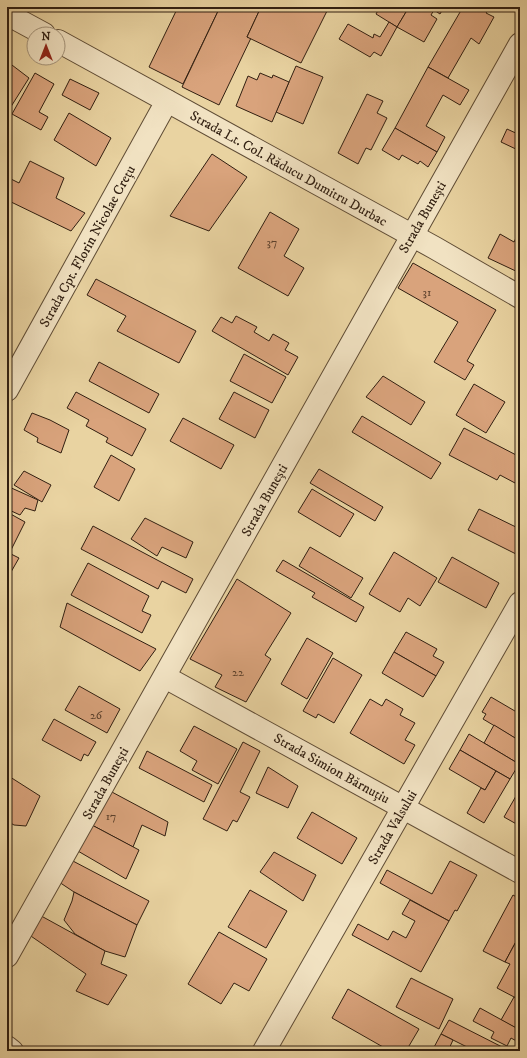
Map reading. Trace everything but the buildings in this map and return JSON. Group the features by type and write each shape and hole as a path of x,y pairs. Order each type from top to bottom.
{"street":[{"path":"7,14 29,26"},
{"name":"Strada Bunești","path":"7,956 520,44"},
{"name":"Strada Lt. Col. Răducu Dumitru Durbac","path":"66,46 435,248 520,297"},
{"name":"Strada Cpt. Florin Nicolae Crețu","path":"7,390 167,101"},
{"name":"Strada Valsului","path":"264,1051 520,603"},
{"name":"Strada Simion Bărnuțiu","path":"165,677 520,872"},
{"path":"7,1047 12,1051"}]}
